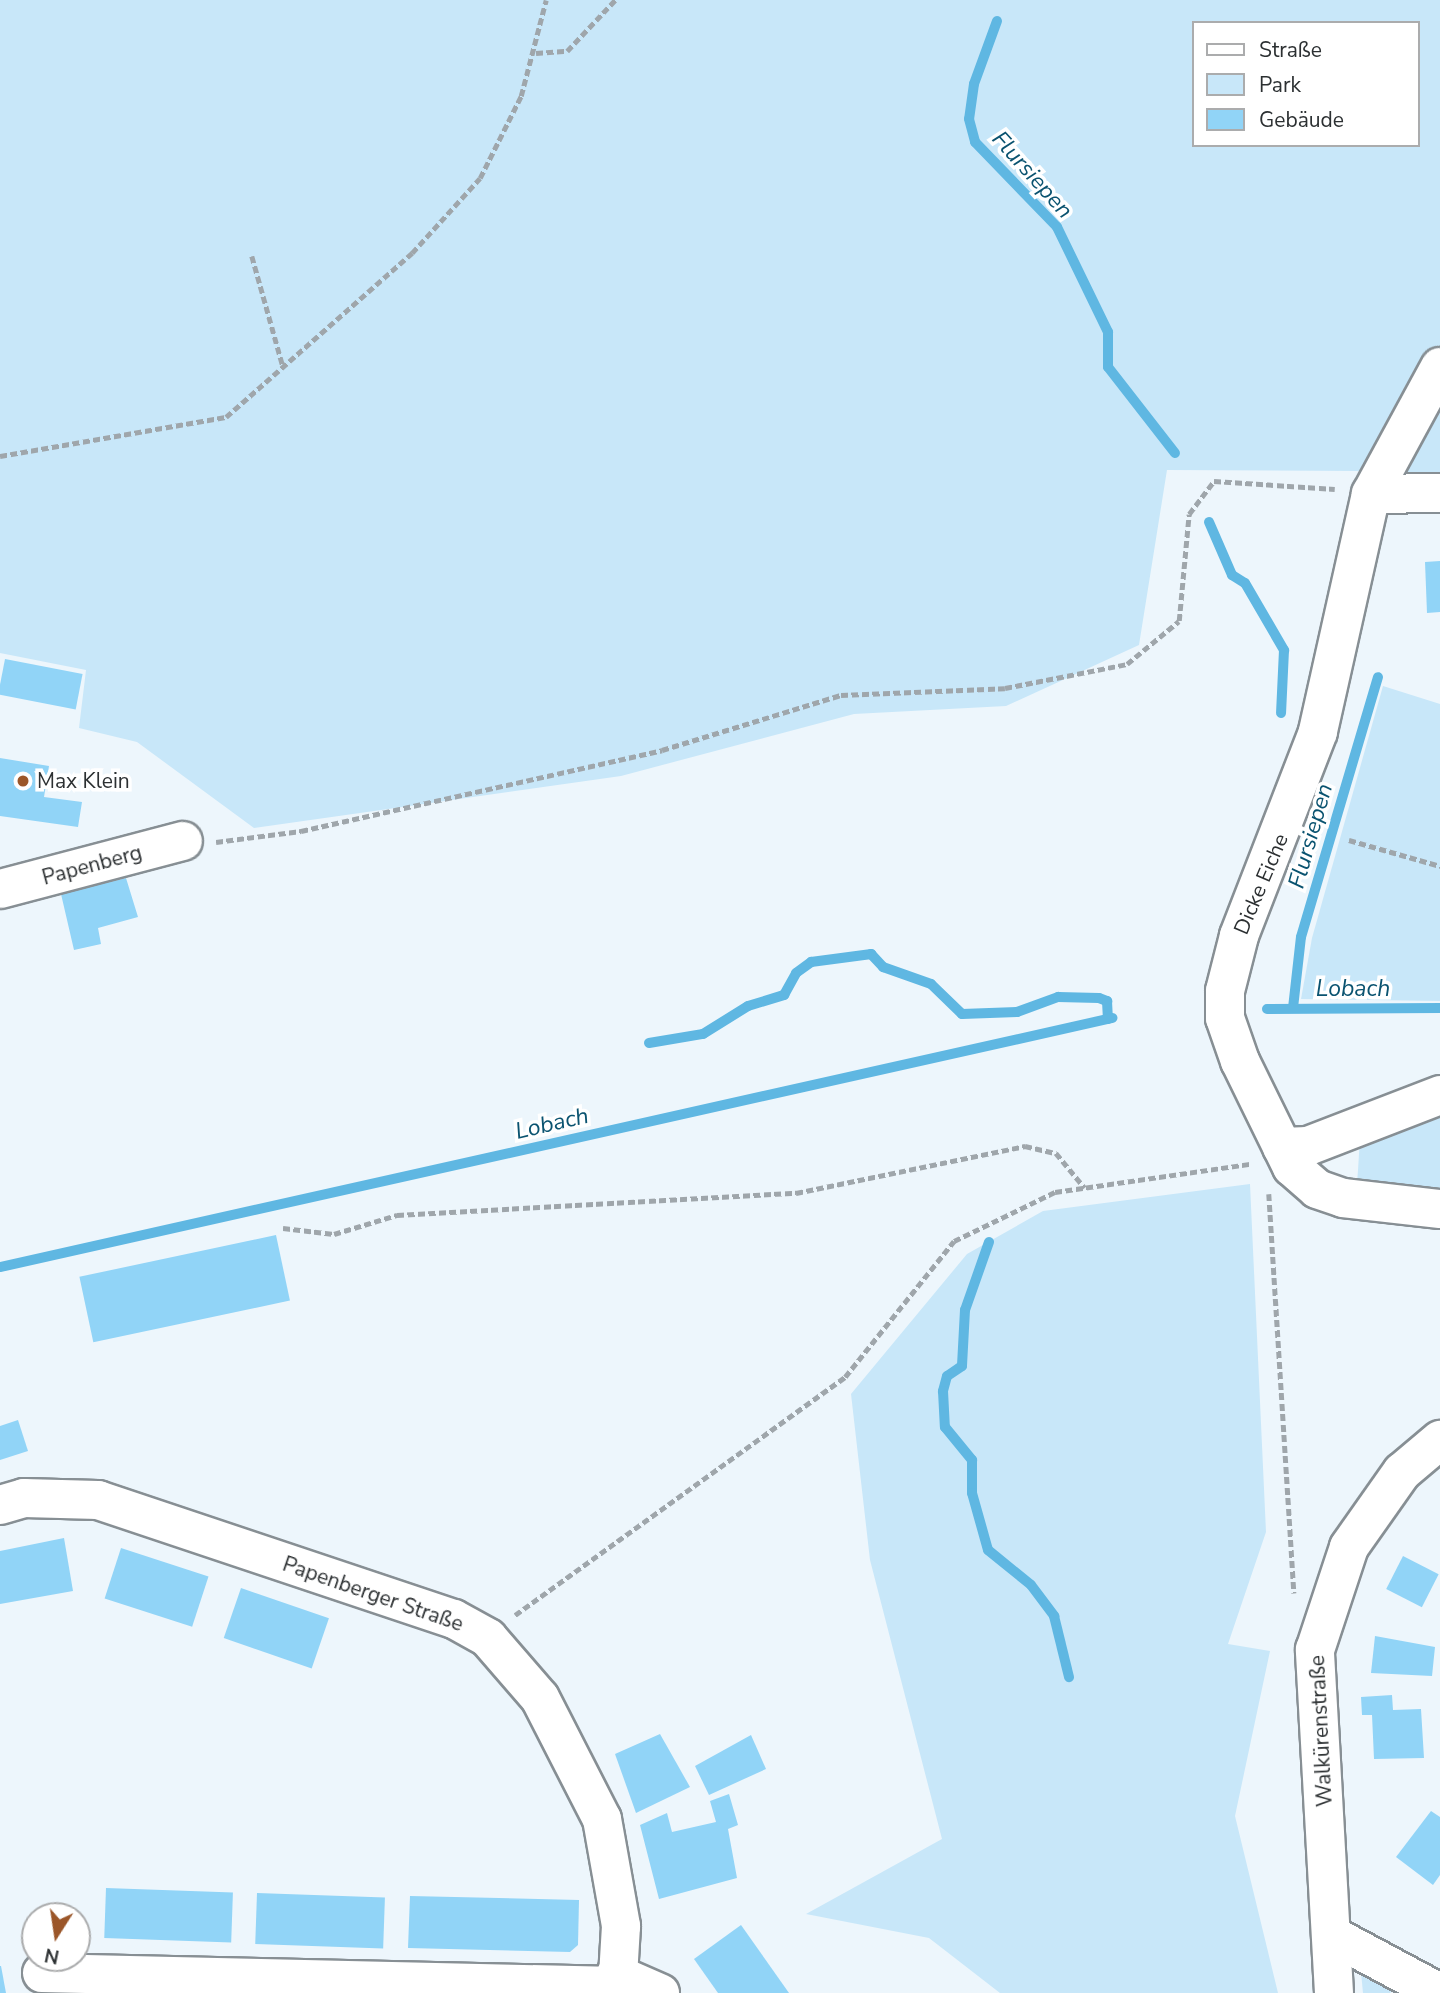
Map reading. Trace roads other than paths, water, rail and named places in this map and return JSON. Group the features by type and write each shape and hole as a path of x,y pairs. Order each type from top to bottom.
{"street":[{"name":"Dicke Eiche","path":"1282,1147 1237,1050 1225,991 1238,936 1318,732 1371,494 1440,367"},
{"path":"1371,494 1440,493"},
{"name":"Papenberg","path":"0,889 183,841"},
{"path":"1440,1095 1320,1142 1282,1147 1292,1167 1317,1189 1440,1209"},
{"name":"Walkürenstraße","path":"1334,1993 1335,1937 1315,1650 1349,1547 1402,1472 1440,1440"},
{"name":"Papenberger Straße","path":"0,1505 37,1498 98,1500 454,1619 488,1638 540,1698 602,1819 621,1926 616,1984"},
{"path":"1335,1937 1431,1981"},
{"path":"42,1973 616,1984 660,1993"}],"waterway":[{"name":"Flursiepen","path":"997,21 974,84 969,119 975,142 1057,227 1108,332 1108,367 1175,453"},
{"name":"Flursiepen","path":"1209,522 1232,575 1245,583 1284,650 1281,713"},
{"name":"Flursiepen","path":"1293,1008 1301,937 1378,677"},
{"path":"649,1043 703,1034 748,1006 784,995 796,973 811,962 871,954 883,967 931,984 962,1014 1017,1012 1058,997 1099,998 1107,1001 1108,1019"},
{"name":"Lobach","path":"1267,1009 1440,1008"},
{"name":"Lobach","path":"0,1267 1112,1018"},
{"path":"989,1242 965,1310 962,1366 947,1376 943,1391 945,1427 972,1460 972,1493 988,1550 1031,1585 1054,1616 1069,1677"}],"place":[{"name":"Max Klein","path":"23,781"}]}
